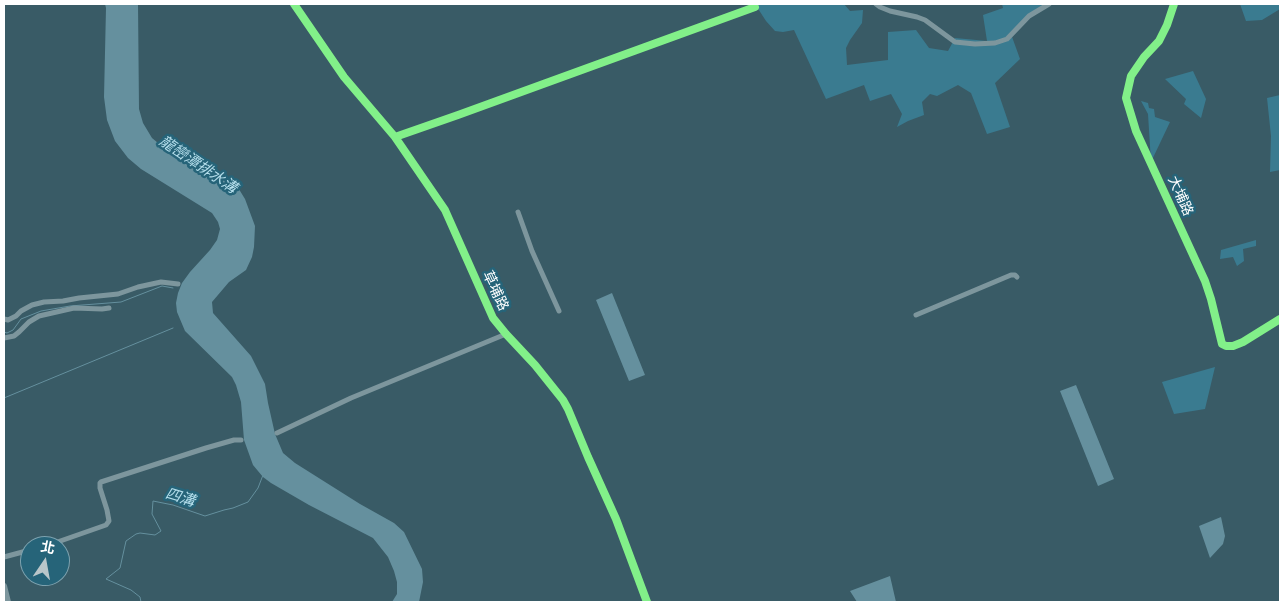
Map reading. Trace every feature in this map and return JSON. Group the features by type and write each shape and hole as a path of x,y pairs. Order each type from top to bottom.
{"street":[{"name":"草埔路","path":"294,4 344,77 394,137 445,210 493,318 563,400 616,519 647,602"},
{"path":"876,4 890,11 925,20 955,42 975,44 995,43 1007,39 1029,16 1049,4"},
{"name":"大埔路","path":"1174,4 1168,25 1159,41 1144,57 1131,76 1126,98 1136,131 1205,281 1222,344 1233,346 1243,342 1280,319"},
{"path":"394,137 755,7"},
{"path":"518,212 532,251 559,311"},
{"path":"916,315 1011,275 1017,277"},
{"path":"4,319 8,320 32,305 44,302 118,294 161,282 178,284"},
{"path":"4,338 14,336 29,322 39,316 74,308 109,308"},
{"path":"277,433 351,398 506,334"},
{"path":"70,538 106,525 109,521 100,488 101,482 234,440 241,440"},
{"path":"4,557 20,553"},
{"path":"4,586 8,602"}],"shaded area":[{"path":"755,4 844,4 850,11 863,10 862,23 846,48 847,65 888,60 888,32 916,30 929,48 948,51 955,38 987,41 983,15 1003,8 1002,4 1046,4 1011,34 1020,59 995,83 1010,127 987,134 971,93 958,85 937,96 930,94 922,102 924,115 897,127 902,114 891,94 870,101 864,85 826,99 794,30 775,31"},
{"path":"1240,4 1280,4 1280,9 1262,20 1246,21"},
{"path":"1193,71 1206,99 1201,118 1184,104 1186,99 1165,79"},
{"path":"1280,95 1280,170 1270,172 1271,136 1267,98"},
{"path":"1141,101 1148,103 1149,108 1154,109 1155,117 1170,122 1151,162 1148,114"},
{"path":"1256,240 1256,246 1243,249 1244,261 1237,266 1233,257 1220,259 1221,250"},
{"path":"1215,367 1205,409 1174,414 1162,382"}],"water":[{"name":"龍巒潭排水溝","path":"105,4 138,4 139,109 143,123 152,138 164,148 222,175 237,186 245,199 255,226 252,257 246,270 229,282 212,302 213,313 251,356 265,384 275,434 283,453 295,463 360,504 394,523 404,532 422,569 423,582 419,602 392,602 397,594 397,582 394,571 388,557 373,538 271,483 253,465 244,440 241,402 236,385 232,377 185,331 177,312 176,303 182,283 217,240 220,229 218,222 212,213 141,169 128,158 115,141 107,120 104,97"},
{"path":"612,293 645,375 629,381 596,300"},
{"path":"1076,385 1114,479 1098,486 1060,391"},
{"path":"1221,517 1225,536 1223,544 1210,558 1199,526"},
{"path":"890,576 896,602 857,602 850,591"}],"waterway":[{"path":"4,332 7,333 13,330 21,319 41,311 70,306 121,302 162,286 173,288"},
{"path":"4,398 173,328"},
{"name":"四溝","path":"141,602 140,597 131,590 106,579 120,568 126,541 136,534 155,535 161,531 152,514 153,501 173,505 205,516 248,502 258,488 263,475"}],"cycle path":[{"path":"294,4 344,77 395,137 445,210 493,318 563,400 616,519 647,602"},
{"path":"1174,4 1159,41 1144,57 1131,76 1126,98 1136,131 1205,281 1222,344 1233,346 1243,342 1280,319"},
{"path":"395,137 755,7"}]}
